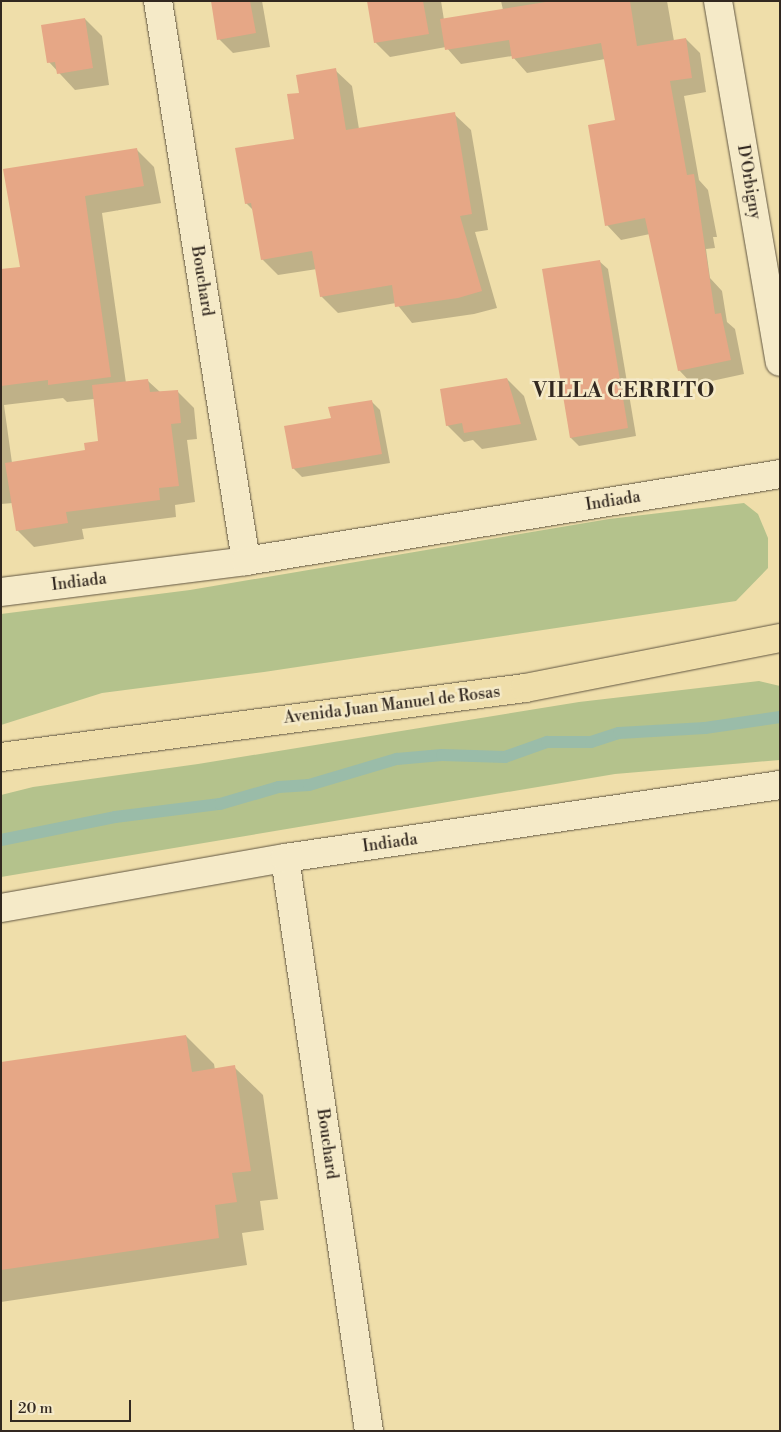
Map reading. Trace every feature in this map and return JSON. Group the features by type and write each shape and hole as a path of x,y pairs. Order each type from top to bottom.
{"main road":[{"name":"Avenida Juan Manuel de Rosas","path":"1,757 524,688 780,638"}],"street":[{"name":"Bouchard","path":"158,1 246,561"},
{"name":"D'Orbigny","path":"718,1 780,362"},
{"name":"Indiada","path":"1,592 246,561 780,474"},
{"name":"Indiada","path":"1,908 285,858 780,785"},
{"name":"Bouchard","path":"285,858 369,1431"}],"green space":[{"path":"744,503 758,514 768,538 768,568 736,601 264,672 102,693 1,725 1,614 190,590 609,519"},
{"path":"759,681 780,686 780,760 615,774 1,877 1,795 33,787 198,764 579,702"}],"building":[{"path":"211,1 250,1 256,33 217,40"},
{"path":"367,1 423,1 429,34 374,43"},
{"path":"552,1 630,1 637,46 686,38 692,78 670,81 687,175 694,174 715,314 721,313 731,360 678,371 645,218 605,226 588,125 615,120 601,43 512,59 509,40 445,50 440,19"},
{"path":"85,18 93,68 57,74 55,62 47,63 41,25"},
{"path":"336,68 346,130 455,112 472,214 460,216 482,291 458,298 395,307 392,285 320,297 312,251 261,260 251,203 245,204 235,148 294,139 287,94 299,93 296,75"},
{"path":"137,148 144,186 85,196 111,377 48,385 48,380 1,386 1,269 20,267 3,169"},
{"path":"600,260 628,428 570,438 542,269"},
{"path":"507,378 521,424 464,433 462,423 446,426 440,389"},
{"path":"148,379 150,392 178,390 181,423 171,424 179,486 159,488 160,500 66,512 68,523 16,531 5,463 85,450 84,443 98,441 92,385"},
{"path":"372,400 382,454 292,469 284,426 331,418 328,407"},
{"path":"186,1035 192,1072 235,1065 251,1171 232,1173 237,1202 215,1205 219,1238 1,1270 1,1062"}],"waterway":[{"path":"1,840 115,817 220,804 279,787 309,785 397,759 442,755 505,757 547,742 591,742 619,733 705,728 780,717"}],"district":[{"name":"VILLA CERRITO","path":"624,391"}]}
